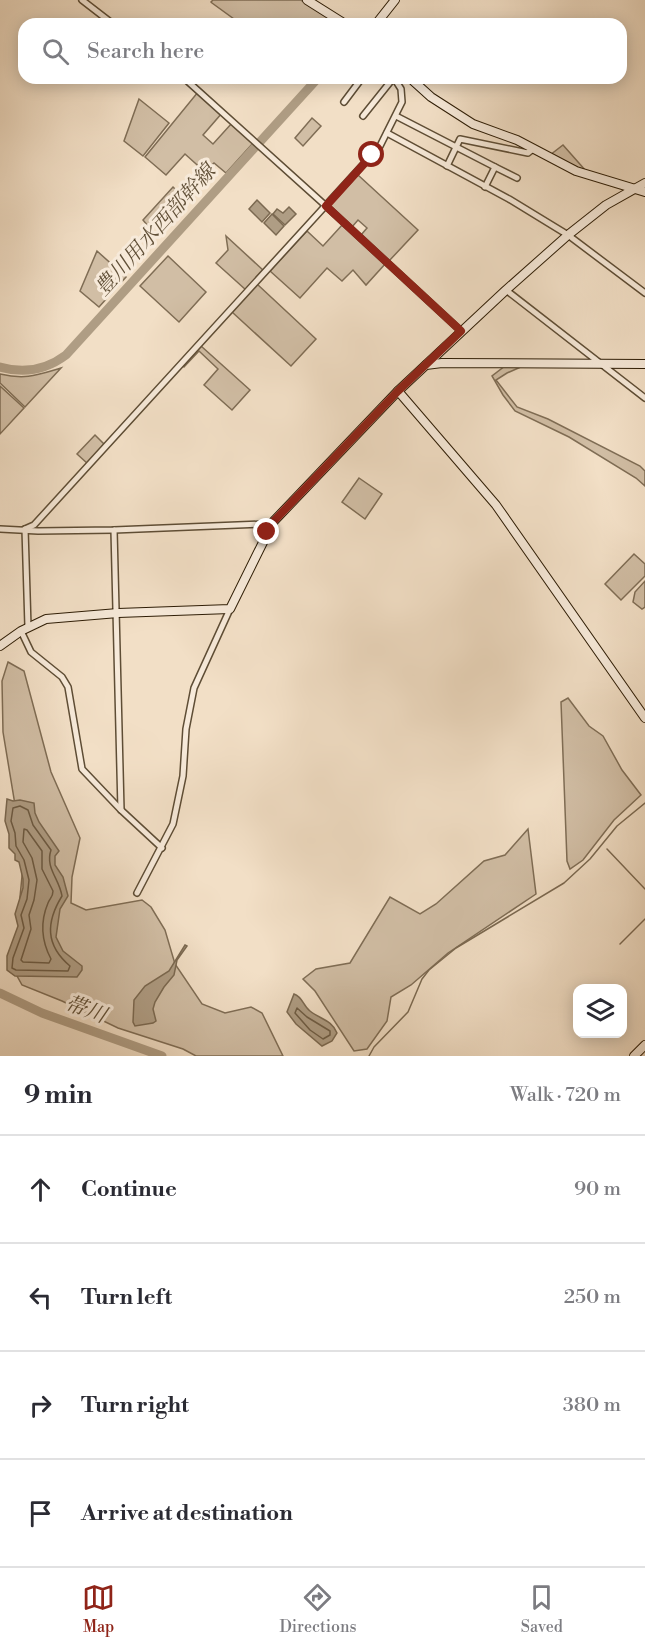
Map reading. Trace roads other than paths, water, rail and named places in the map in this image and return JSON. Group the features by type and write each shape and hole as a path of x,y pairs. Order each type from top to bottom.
{"street":[{"path":"82,0 105,18"},
{"path":"307,0 336,18"},
{"path":"381,18 395,0"},
{"path":"191,84 461,331"},
{"path":"344,102 358,84"},
{"path":"363,116 389,84"},
{"path":"26,529 34,525 380,146 403,97 398,84"},
{"path":"417,84 431,97 484,129 517,140 576,171 645,192"},
{"path":"396,116 517,178"},
{"path":"387,133 568,235 645,293"},
{"path":"447,166 460,139 528,153 533,149"},
{"path":"485,187 495,167"},
{"path":"137,893 173,824 183,777 186,729 194,688 271,526 398,391 461,331 568,235 606,205 645,183"},
{"path":"506,290 645,398"},
{"path":"425,365 442,363 645,364"},
{"path":"398,391 496,505 645,718"},
{"path":"0,529 38,531 265,524 271,526"},
{"path":"26,529 25,629 31,652 62,677 68,687 81,769 162,848"},
{"path":"114,530 118,613 121,810"},
{"path":"0,646 25,629 46,619 118,613 230,609"},
{"path":"634,1056 645,1045"}],"water":[{"path":"257,200 270,213 262,222 249,209"},
{"path":"289,207 296,214 285,225 273,214 277,209 283,213"},
{"path":"272,214 284,226 276,235 264,223"},
{"path":"7,799 34,803 39,822 59,851 55,856 55,865 63,877 68,896 60,909 56,937 63,951 82,966 77,977 15,976 7,970 7,956 18,926 15,914 23,888 23,879 19,862 15,860 15,854 9,848 9,834 5,821"},
{"path":"185,945 187,946 177,960 174,975 155,1002 153,1009 156,1021 135,1026 133,1022 134,1000 145,986 169,971"},
{"path":"294,994 310,1011 332,1025 337,1033 332,1041 322,1046 296,1024 287,1012"}],"waterway":[{"name":"豊川用水西部幹線","path":"0,367 18,370 34,369 51,364 66,355 313,84"},
{"path":"369,1056 374,1047 408,1012 422,979 429,970 456,948 564,883 590,859 617,826 645,803"},
{"path":"607,849 645,889"},
{"path":"620,944 645,919"},
{"name":"帯川","path":"0,993 42,1013 162,1056"}]}
